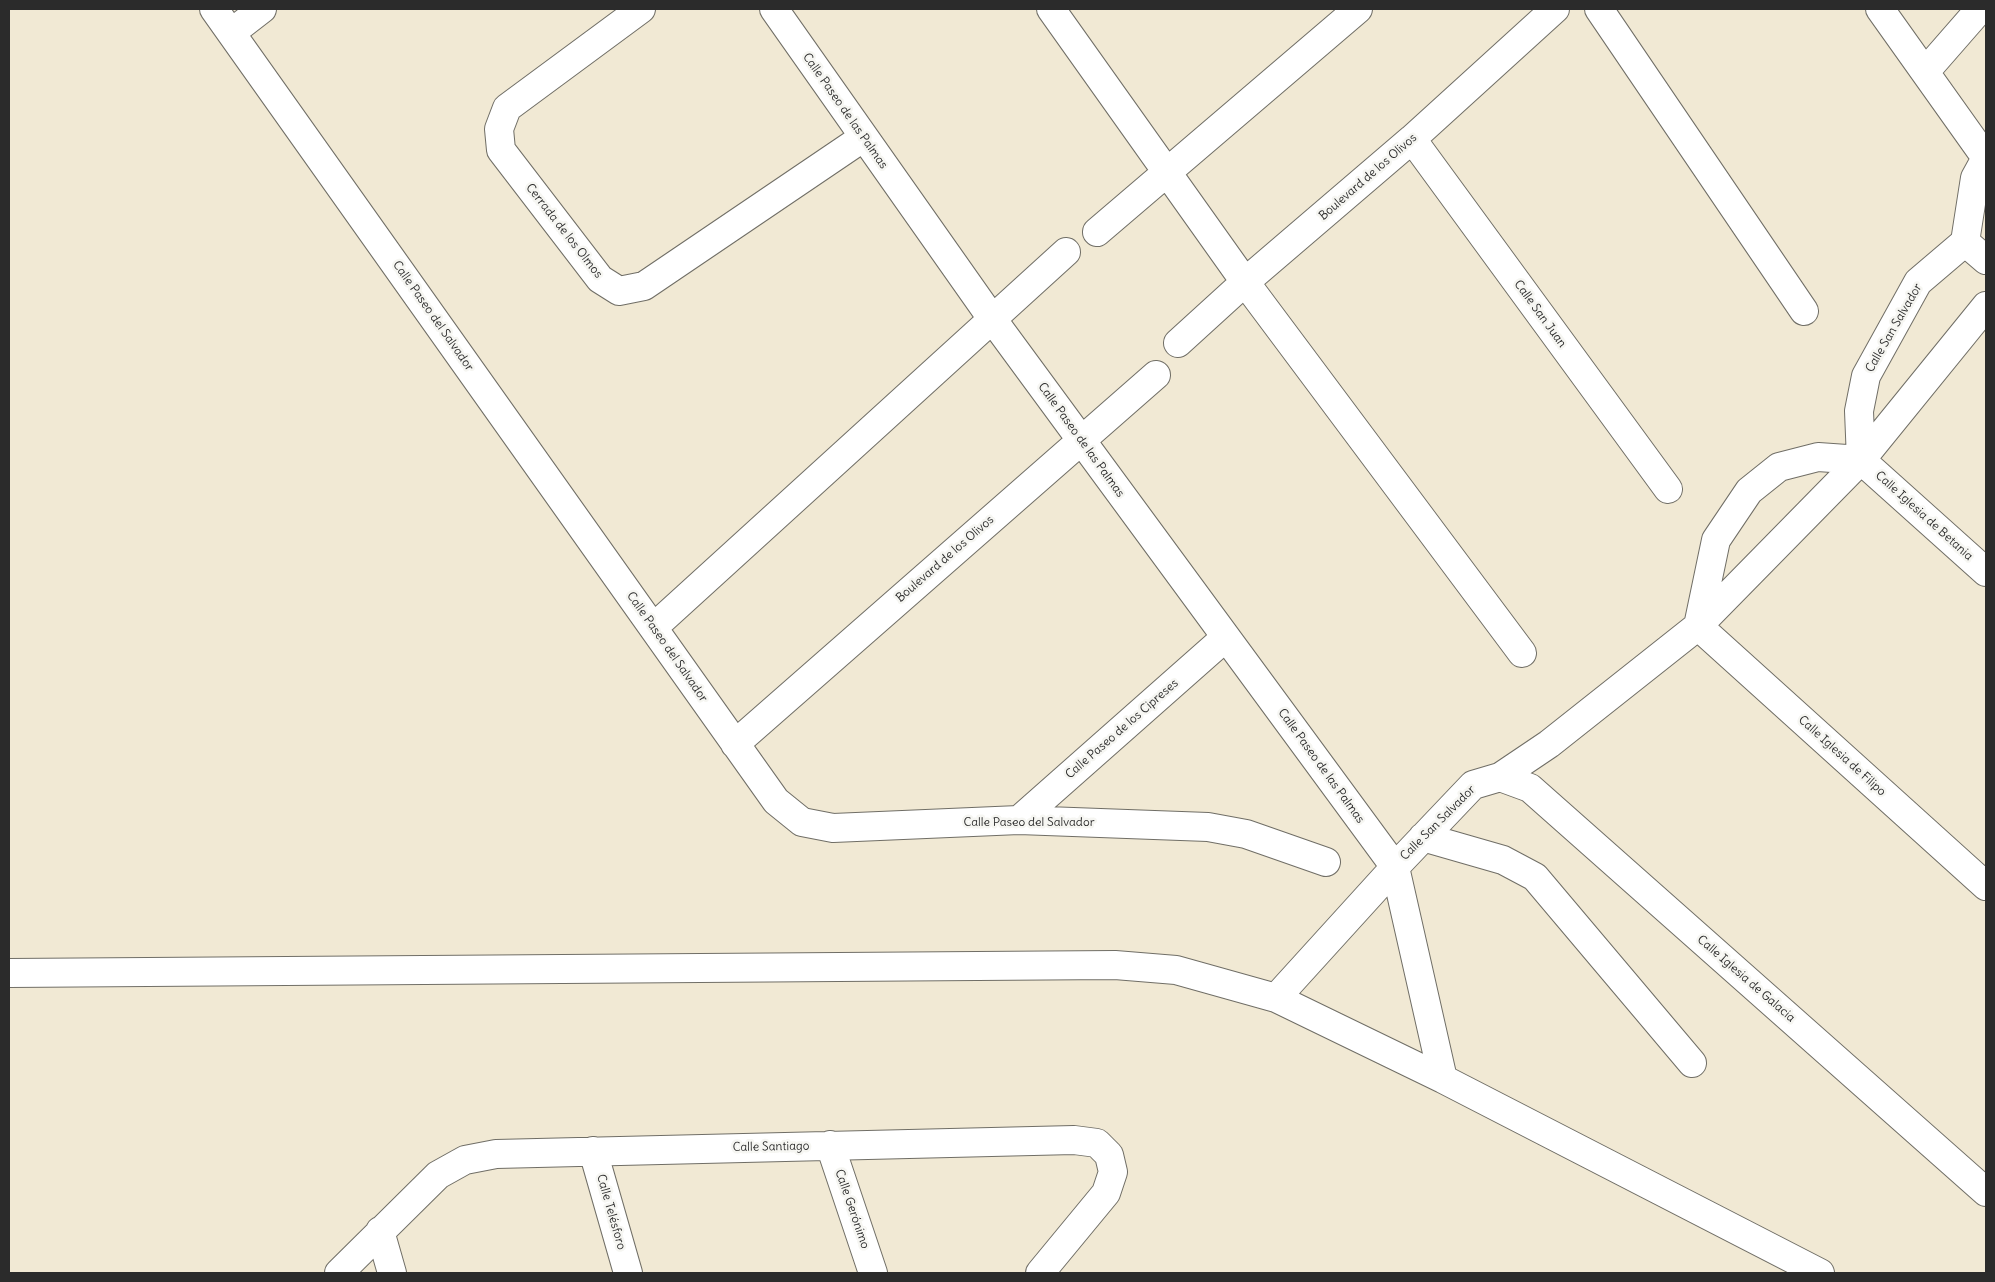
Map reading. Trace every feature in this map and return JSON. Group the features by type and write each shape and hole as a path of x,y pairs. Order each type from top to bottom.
{"street":[{"name":"Calle Paseo del Salvador","path":"214,9 776,801 802,822 833,828 1019,820 1208,827 1246,834 1326,862"},
{"path":"231,33 262,9"},
{"name":"Cerrada de los Olmos","path":"641,9 507,108 499,129 502,150 600,279 619,291 644,286 864,136"},
{"name":"Calle Paseo de las Palmas","path":"774,9 993,320 1395,867"},
{"path":"1051,9 1245,282 1522,654"},
{"name":"Boulevard de los Olivos","path":"1178,343 1245,282 1412,139 1555,9"},
{"path":"1599,9 1804,311"},
{"path":"1880,9 1986,158 1974,178 1965,242 1986,260"},
{"path":"1925,72 1980,9"},
{"path":"1098,232 1349,12"},
{"name":"Calle San Juan","path":"1412,139 1668,489"},
{"name":"Calle San Salvador","path":"1861,460 1859,411 1866,376 1918,282 1965,242"},
{"path":"654,627 1066,252"},
{"name":"Calle San Salvador","path":"1276,998 1395,867 1473,785 1500,778 1549,744 1698,626 1861,460 1986,306"},
{"name":"Boulevard de los Olivos","path":"735,744 1156,375"},
{"path":"1698,626 1716,540 1749,491 1778,467 1818,457 1861,460"},
{"name":"Calle Iglesia de Betania","path":"1861,460 1986,572"},
{"name":"Calle Iglesia de Filipo","path":"1698,626 1986,886"},
{"name":"Calle Paseo de los Cipreses","path":"1019,820 1226,637"},
{"name":"Calle Iglesia de Galacia","path":"1500,778 1530,788 1986,1192"},
{"path":"1423,837 1503,860 1535,876 1692,1062"},
{"path":"1395,867 1444,1079"},
{"path":"9,972 1115,965 1176,970 1276,998 1444,1079 1820,1273"},
{"name":"Calle Santiago","path":"339,1273 438,1175 465,1160 496,1154 1074,1140 1098,1143 1109,1155 1113,1172 1106,1193 1047,1271"},
{"name":"Calle Gerónimo","path":"830,1145 873,1273"},
{"name":"Calle Telésforo","path":"593,1151 628,1273"},
{"path":"380,1231 392,1273"}]}
